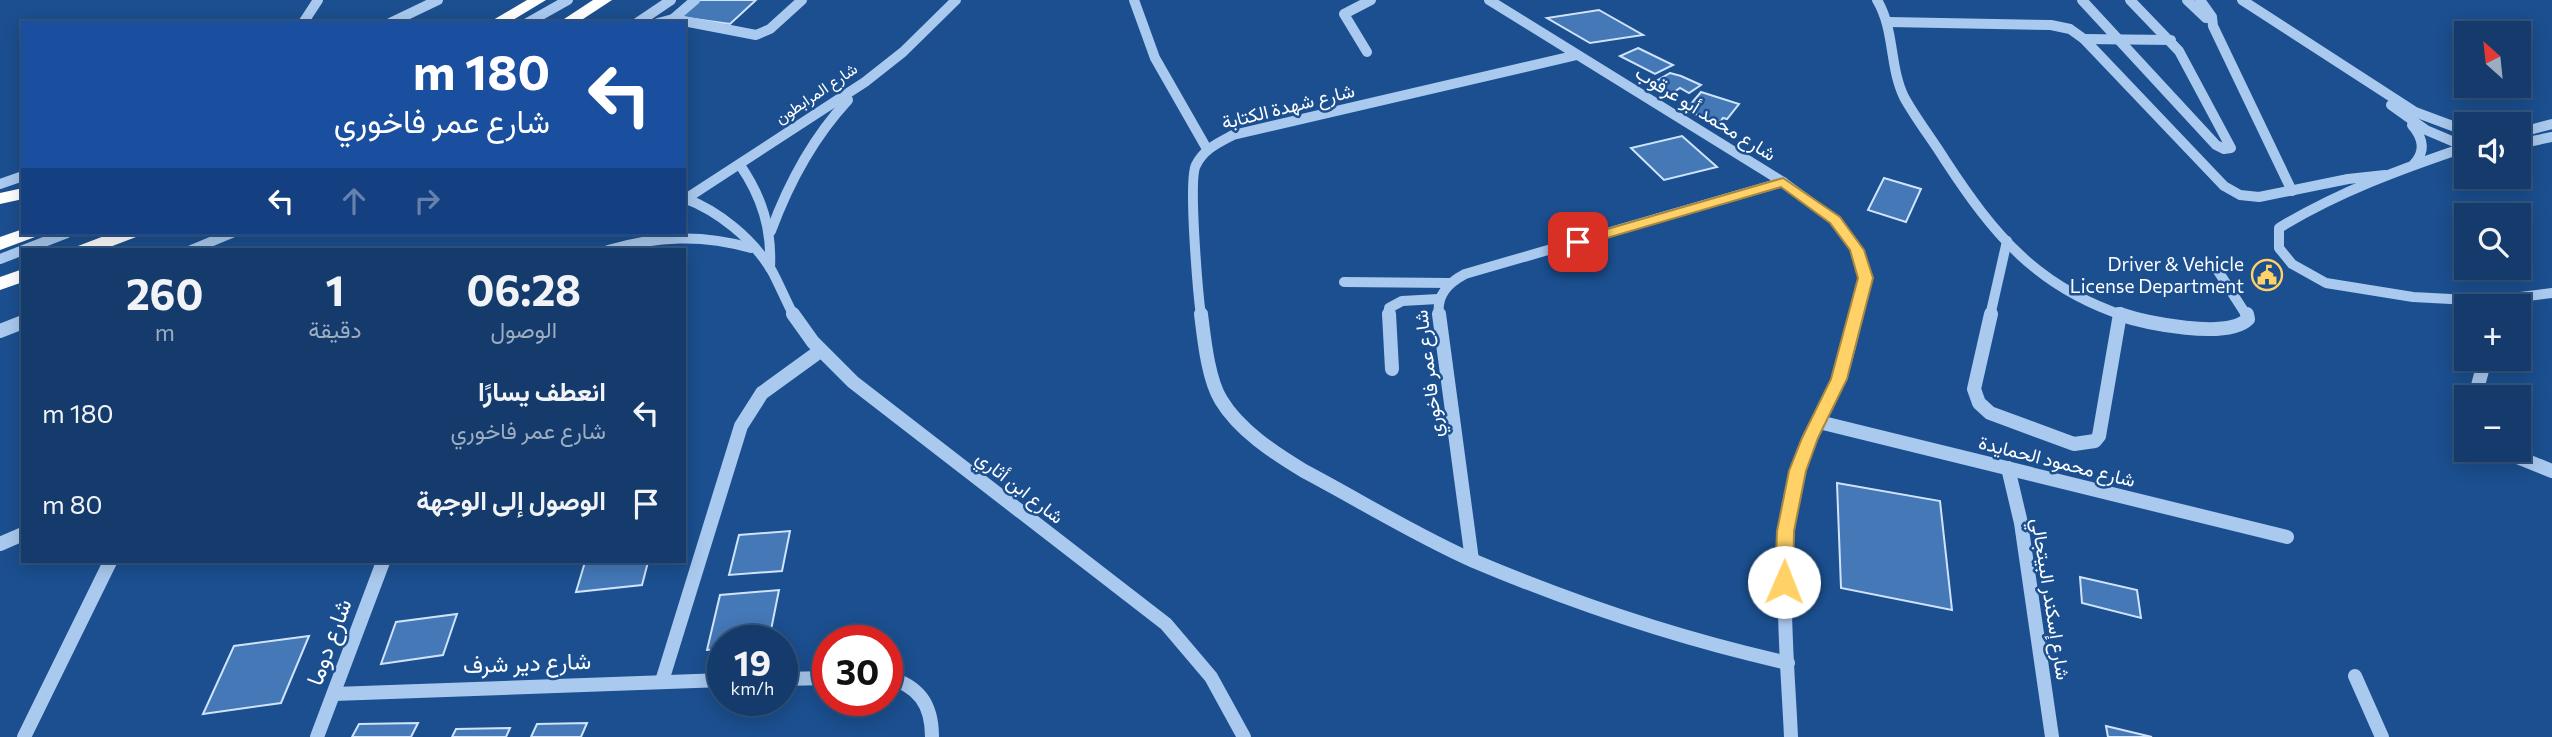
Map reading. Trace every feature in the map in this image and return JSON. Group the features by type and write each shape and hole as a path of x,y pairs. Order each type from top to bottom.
{"highway":[{"path":"500,21 538,0"},
{"path":"569,21 604,0"},
{"path":"0,199 21,194"},
{"path":"0,244 22,235"},
{"path":"90,248 124,235"},
{"path":"0,284 21,276"}],"street":[{"path":"304,21 318,0"},
{"path":"394,21 438,0"},
{"path":"531,21 568,0"},
{"path":"539,21 576,0"},
{"path":"640,21 671,0"},
{"path":"666,21 673,19 695,0"},
{"path":"686,21 756,34 770,29 802,0"},
{"name":"شارع المرابطون","path":"686,198 865,82 903,52 956,0"},
{"path":"1134,0 1153,55 1207,149"},
{"path":"1367,51 1344,15 1371,0"},
{"name":"شارع محمد أبو عرقوب","path":"1489,0 1783,182 1835,220 1857,250 1866,278 1839,379 1798,471 1786,531 1783,564 1791,737"},
{"path":"1877,0 1889,22 1896,75 1903,95 1964,189 2025,262 2050,282 2083,300 2120,314 2176,327 2238,327 2245,324 2247,314 2218,271"},
{"path":"2082,0 2216,145 2224,149 2231,148 2171,40 2130,0"},
{"path":"2188,0 2213,26 2292,191"},
{"path":"2200,0 2212,17 2213,26"},
{"path":"2242,0 2358,78 2425,117 2454,127"},
{"path":"673,19 684,21"},
{"path":"1889,22 2051,26 2070,29 2084,39 2224,186 2250,197 2348,179 2385,176"},
{"path":"2084,39 2171,40"},
{"name":"شارع شهدة الكتابة","path":"1472,560 1281,457 1241,424 1221,400 1215,387 1203,332 1197,281 1194,167 1207,149 1233,135 1577,55"},
{"path":"2358,78 2417,131 2423,146 2419,160 2413,166"},
{"path":"771,231 782,198 817,135 865,82"},
{"path":"2402,115 2433,134 2454,142"},
{"path":"2531,130 2552,124"},
{"path":"2531,141 2552,137"},
{"path":"2454,151 2348,189 2308,209 2279,228 2279,248 2292,264 2326,284 2454,301"},
{"name":"شارع ابن أثاري","path":"740,165 760,195 771,231 770,268"},
{"path":"0,184 21,177"},
{"path":"1344,282 1449,283 1465,274 1783,182"},
{"name":"شارع ابن أثاري","path":"686,200 736,230 755,250 770,268 784,301 820,351 853,382 1166,624 1206,667 1227,698 1244,737"},
{"path":"31,248 62,235"},
{"path":"41,248 76,235"},
{"path":"196,248 227,235"},
{"path":"604,248 627,235"},
{"path":"617,248 664,237 698,236 729,241 755,250"},
{"path":"2007,241 1974,389 1979,403 1990,413 2074,444 2095,441 2099,436 2120,314"},
{"path":"0,261 21,252"},
{"path":"0,261 21,256"},
{"name":"شارع عمر فاخوري","path":"1449,283 1438,299 1472,560"},
{"path":"2531,297 2552,293"},
{"path":"1392,369 1389,308 1402,301 1438,299"},
{"path":"0,331 21,323"},
{"path":"662,681 741,426 762,393 820,351"},
{"name":"شارع محمود الحمايدة","path":"1819,422 2287,537"},
{"path":"2530,462 2552,471"},
{"name":"شارع إسكندر البيتجالي","path":"2008,468 2021,523 2052,737"},
{"path":"0,544 21,535"},
{"path":"1472,560 1633,622 1715,647 1788,663"},
{"path":"24,737 110,563"},
{"name":"شارع دوما","path":"317,737 383,563"},
{"path":"2355,676 2382,737"},
{"name":"شارع دير شرف","path":"334,694 707,680"},
{"path":"903,681 918,689 928,705 933,723 932,737"}],"building":[{"path":"700,0 756,0 730,24 680,17"},
{"path":"1599,10 1643,35 1590,43 1547,18"},
{"path":"1638,48 1673,65 1655,74 1620,56"},
{"path":"1670,73 1701,85 1689,93 1680,88 1671,94 1651,84"},
{"path":"1701,92 1739,104 1727,119 1723,118 1720,122 1685,111"},
{"path":"1682,136 1717,167 1664,180 1631,148"},
{"path":"1884,178 1921,189 1906,222 1868,210"},
{"path":"1837,483 1940,501 1952,610 1841,588"},
{"path":"790,531 782,571 729,575 739,535"},
{"path":"585,563 648,563 642,585 576,592"},
{"path":"2080,577 2137,590 2141,618 2082,603"},
{"path":"779,590 772,625 713,625 720,595"},
{"path":"457,614 443,655 381,664 396,622"},
{"path":"309,636 281,703 203,714 234,646"},
{"path":"418,723 411,737 352,737 359,724"},
{"path":"587,723 581,737 531,737 537,724"},
{"path":"2106,726 2152,737 2108,737"},
{"path":"510,728 506,737 452,737 456,729"}],"place":[{"name":"Driver & Vehicle License Department","path":"2267,275"}],"route":[{"path":"1578,242 1783,182 1835,220 1857,250 1866,278 1839,379 1810,438 1790,500 1783,564 1784,582"}]}
